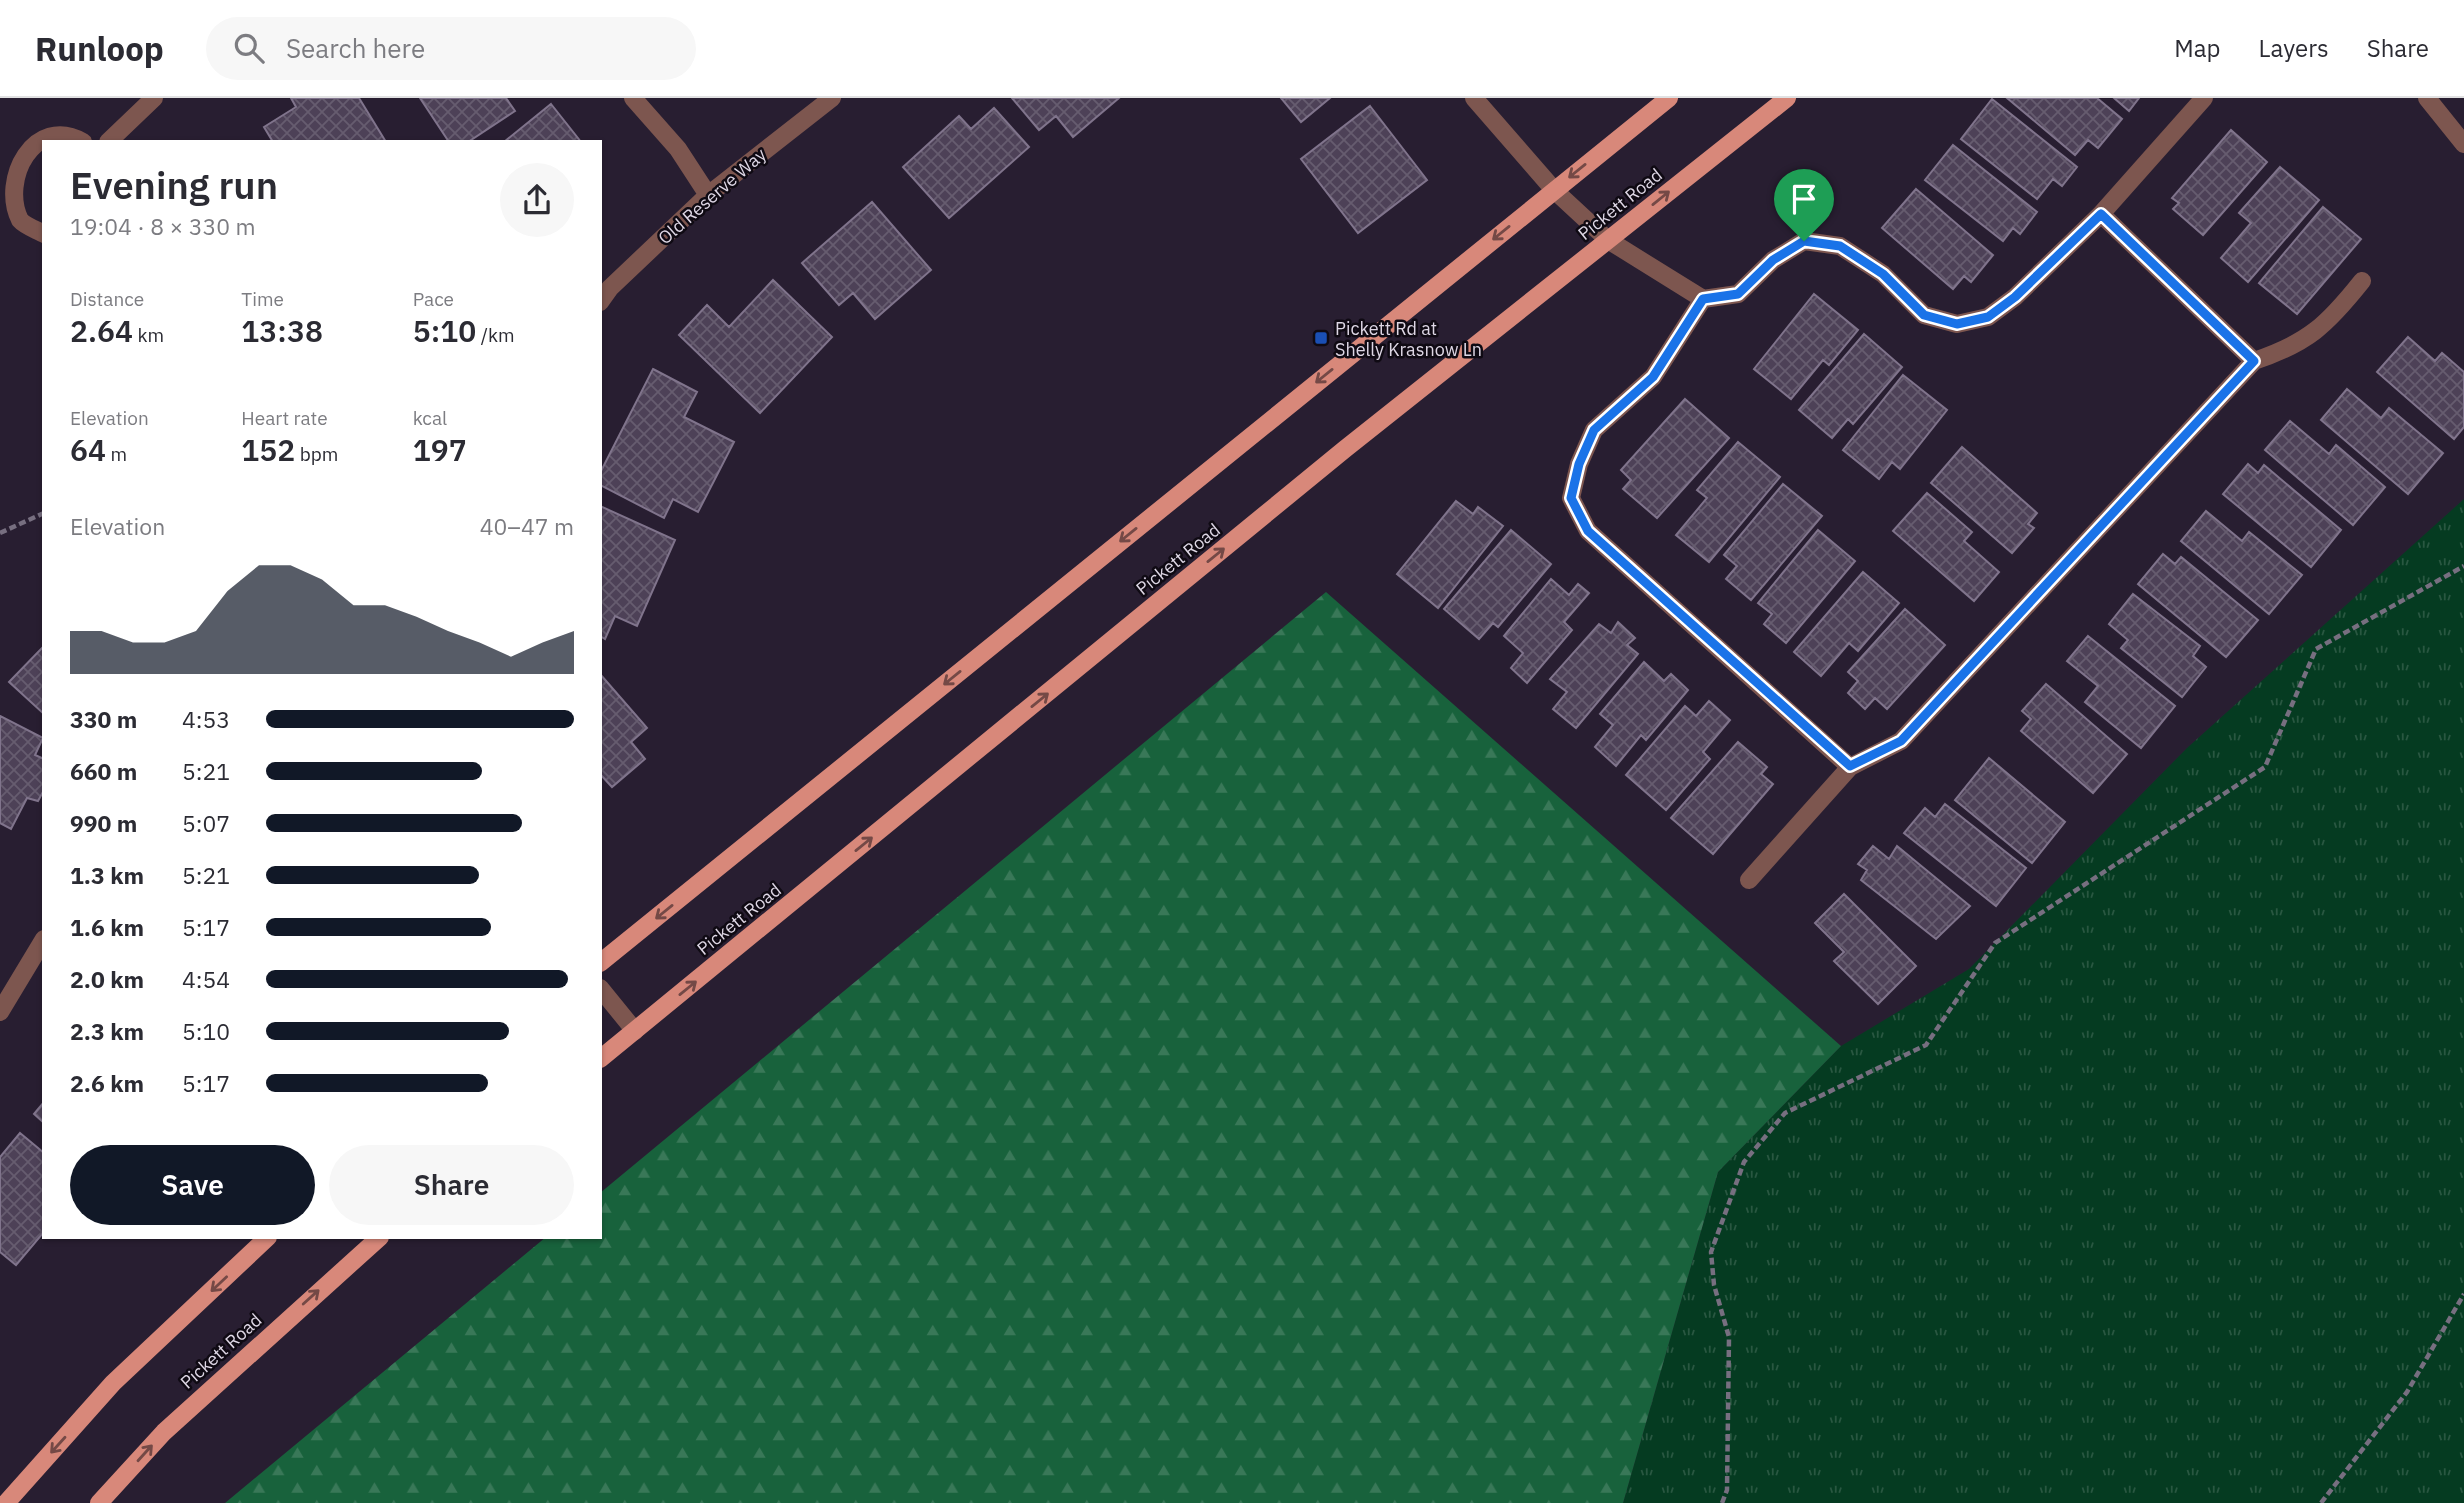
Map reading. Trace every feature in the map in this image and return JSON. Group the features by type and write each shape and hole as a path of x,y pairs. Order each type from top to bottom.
{"main road":[{"path":"602,961 1669,98"},
{"name":"Pickett Road","path":"602,1057 1345,449 1787,98"},
{"path":"6,1503 113,1383 266,1239"},
{"name":"Pickett Road","path":"99,1503 164,1432 378,1239"}],"street":[{"path":"110,140 154,98"},
{"path":"633,98 678,149 708,195"},
{"name":"Old Reserve Way","path":"602,299 610,288 708,195 832,98"},
{"path":"1474,98 1554,190 1608,240 1703,299 1738,294 1773,260 1804,241 1840,246 1883,274 1924,315 1957,324 1988,317 2015,297 2101,214 2204,98"},
{"path":"2427,98 2464,144"},
{"path":"42,233 20,221 7,191 16,160 38,138 69,134 80,140"},
{"path":"2101,214 2254,361"},
{"path":"1749,880 1850,766 1901,741 2254,361 2294,348 2336,314 2362,281"},
{"path":"1703,299 1653,377 1594,430 1579,464 1571,498 1588,531 1850,766"},
{"path":"0,1012 42,942"},
{"path":"602,990 635,1031"}],"path":[{"path":"0,533 42,514"},
{"path":"1721,1503 1727,1489 1729,1337 1714,1285 1711,1252 1744,1162 1785,1113 1926,1045 1994,943 2265,767 2316,649 2464,566"},
{"path":"2320,1503 2407,1392 2464,1294"}],"green space":[{"path":"2464,499 2464,1503 1623,1503 1718,1172 1841,1046 1969,969 2187,748"},
{"path":"1326,592 1841,1046 1718,1172 1623,1503 225,1503 544,1239 602,1239 602,1191"}],"building":[{"path":"291,98 359,98 385,140 272,140 264,127 296,107"},
{"path":"420,98 506,98 515,111 471,140 448,140"},
{"path":"1012,98 1119,98 1073,137 1056,116 1039,130"},
{"path":"1281,98 1330,98 1301,122"},
{"path":"2007,98 2097,98 2122,119 2098,148 2088,140 2075,155"},
{"path":"2114,98 2139,98 2129,111"},
{"path":"1992,99 2077,167 2062,186 2053,179 2037,199 1961,139"},
{"path":"551,104 579,140 506,140"},
{"path":"1370,106 1427,180 1358,233 1301,159"},
{"path":"994,108 1029,147 949,218 903,167 959,116 971,129"},
{"path":"2231,130 2267,162 2203,235 2173,209 2179,203 2172,198"},
{"path":"1953,145 2037,212 2020,234 2013,228 2003,241 1925,180"},
{"path":"2280,167 2319,200 2248,282 2221,258 2251,223 2239,213"},
{"path":"1916,189 1993,255 1971,282 1964,276 1953,289 1882,228"},
{"path":"872,202 931,270 875,319 853,293 839,305 802,263"},
{"path":"2323,207 2361,239 2297,314 2259,283"},
{"path":"773,280 832,337 760,413 679,335 707,305 729,327"},
{"path":"1814,294 1858,330 1829,365 1823,360 1791,399 1754,369"},
{"path":"1864,334 1902,367 1853,424 1848,419 1832,438 1799,410"},
{"path":"2408,337 2435,361 2442,353 2464,372 2464,427 2454,439 2377,372"},
{"path":"653,369 697,392 684,417 734,442 698,512 673,499 664,518 602,486 602,469"},
{"path":"1903,375 1947,410 1900,469 1892,462 1879,479 1843,450"},
{"path":"2347,389 2381,418 2389,408 2443,453 2408,494 2321,420"},
{"path":"1685,399 1729,438 1657,518 1623,489 1631,480 1621,470"},
{"path":"2290,421 2329,454 2336,445 2385,487 2353,525 2265,450"},
{"path":"1738,442 1780,477 1709,562 1676,535 1707,498 1697,490"},
{"path":"1962,447 2037,513 2028,524 2034,528 2012,553 1931,483"},
{"path":"2248,464 2258,473 2264,465 2341,530 2311,567 2223,494"},
{"path":"1783,484 1822,516 1751,600 1726,579 1737,566 1724,555"},
{"path":"1927,493 1972,532 1964,541 1999,572 1974,601 1893,531"},
{"path":"1456,501 1473,514 1478,507 1503,526 1438,608 1397,574"},
{"path":"602,507 675,540 637,626 615,616 605,639 602,637"},
{"path":"2206,511 2242,541 2249,532 2302,575 2269,614 2181,541"},
{"path":"1511,530 1551,564 1498,627 1493,623 1479,639 1444,609"},
{"path":"1818,530 1855,561 1786,643 1764,624 1772,614 1758,603"},
{"path":"2163,554 2175,564 2181,557 2258,620 2226,657 2138,584"},
{"path":"1863,572 1899,603 1858,651 1849,643 1821,676 1794,652"},
{"path":"1551,579 1569,595 1578,584 1589,593 1564,622 1572,630 1527,683 1511,668 1523,653 1504,636"},
{"path":"2133,594 2200,646 2193,656 2206,667 2182,697 2121,648 2128,640 2109,624"},
{"path":"1905,609 1945,645 1887,709 1875,698 1865,709 1848,693 1858,681 1848,672"},
{"path":"1618,622 1635,638 1627,645 1638,654 1576,728 1553,709 1567,692 1550,679 1599,624 1611,633"},
{"path":"2088,636 2175,706 2141,748 2085,702 2098,686 2067,661"},
{"path":"42,648 42,712 9,682"},
{"path":"1644,662 1664,681 1671,674 1688,690 1646,740 1641,735 1616,766 1595,747 1613,725 1600,714"},
{"path":"602,676 647,728 631,742 645,759 612,787 602,776"},
{"path":"2046,684 2127,754 2093,793 2021,731 2031,719 2022,711"},
{"path":"1709,701 1730,720 1703,752 1710,759 1666,810 1626,775 1685,706 1696,716"},
{"path":"0,716 42,737 35,755 42,758 42,794 38,801 27,798 11,829 0,823"},
{"path":"1738,742 1767,767 1761,774 1773,784 1713,854 1671,818"},
{"path":"1989,758 2065,822 2032,863 1955,800"},
{"path":"1945,804 2026,868 1996,906 1904,833 1925,808 1935,817"},
{"path":"1873,846 1889,859 1897,846 1970,906 1936,939 1861,880 1867,870 1858,864"},
{"path":"1844,894 1916,966 1878,1004 1834,961 1844,952 1815,923"},
{"path":"42,1104 42,1121 34,1114"},
{"path":"20,1133 42,1151 42,1234 16,1265 0,1252 0,1157"}],"place":[{"name":"Pickett Rd at Shelly Krasnow Ln","path":"1321,338"}],"route":[{"path":"2101,214 2254,361 1901,741 1850,766 1588,531 1571,498 1579,464 1594,430 1653,377 1703,299 1738,294 1773,260 1804,241 1840,246 1883,274 1924,315 1957,324 1988,317 2015,297 2101,214"}]}
